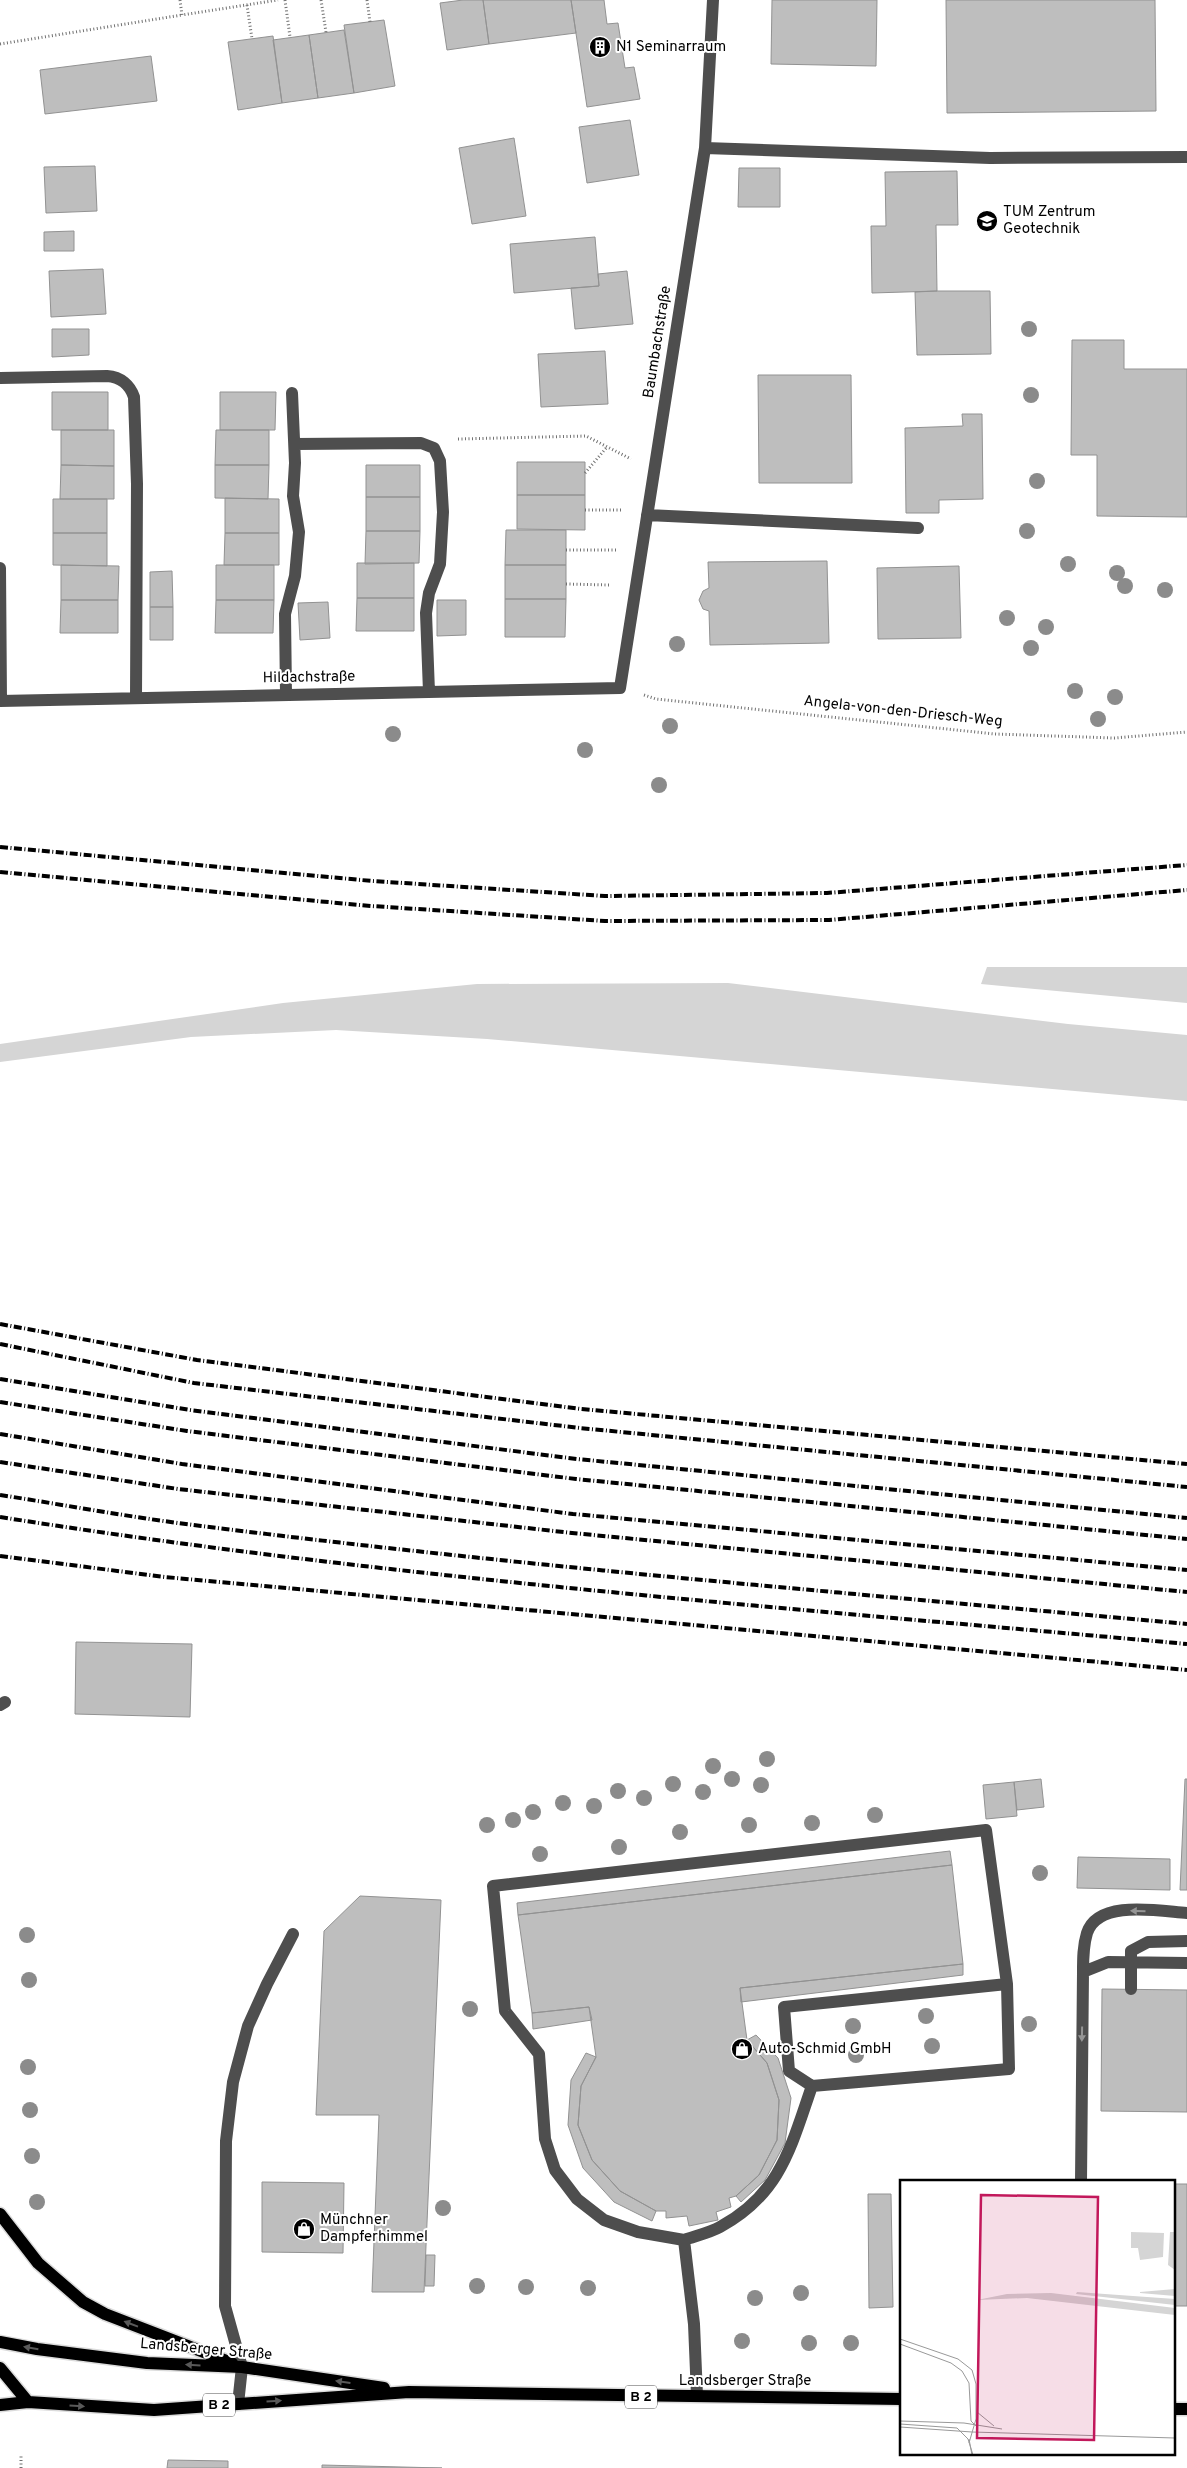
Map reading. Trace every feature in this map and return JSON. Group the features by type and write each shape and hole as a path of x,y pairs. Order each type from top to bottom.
{"main road":[{"name":"B 2","path":"0,2214 38,2263 83,2302 106,2314 242,2367"},
{"name":"Landsberger Straße","path":"0,2342 147,2363 242,2367 409,2392"},
{"path":"0,2368 28,2402"},
{"name":"Landsberger Straße","path":"0,2405 28,2402 154,2410 409,2392 900,2399"},
{"path":"1174,2409 1187,2409"}],"street":[{"name":"Baumbachstraße","path":"620,688 705,148 713,0"},
{"path":"705,148 990,158 1187,157"},
{"path":"0,378 107,376 123,382 131,388 134,398 137,484 136,698"},
{"path":"286,695 285,614 295,576 299,532 293,496 294,444 292,393"},
{"path":"294,444 421,443 434,448 440,461 443,512 440,564 429,593 426,613 430,692"},
{"path":"647,515 918,528"},
{"path":"0,568 0,701"},
{"name":"Hildachstraße","path":"0,701 620,688"},
{"path":"812,2086 788,2154 772,2185 748,2210 719,2228 684,2240 638,2232 604,2220 577,2199 555,2170 545,2139 539,2054 505,2011 493,1886 986,1830 1006,1984 1009,2069 812,2086 789,2071 784,2006 1006,1984"},
{"path":"1081,2180 1083,1972 1084,1947 1088,1931 1098,1916 1115,1911 1187,1913"},
{"path":"238,2404 242,2367 225,2306 226,2140 233,2082 248,2026 266,1984 293,1934"},
{"path":"1131,1989 1131,1951 1148,1942 1187,1941"},
{"path":"1083,1972 1108,1962 1187,1964"},
{"path":"684,2240 694,2324 697,2396"}],"path":[{"path":"180,0 182,15"},
{"path":"0,44 278,0"},
{"path":"284,0 290,37"},
{"path":"321,0 326,32"},
{"path":"366,0 370,22"},
{"path":"247,5 252,39"},
{"path":"434,448 461,438 586,436 654,470"},
{"path":"585,473 607,447"},
{"path":"585,510 611,510"},
{"path":"566,550 601,550"},
{"path":"566,584 597,584"},
{"name":"Angela-von-den-Driesch-Weg","path":"620,688 656,699 996,734 1114,738 1187,732"},
{"path":"21,2454 21,2468"}],"shaded area":[{"path":"987,967 1187,967 1187,1003 981,984"},
{"path":"728,983 1068,1024 1187,1035 1187,1101 487,1039 336,1030 191,1037 0,1062 0,1044 283,1003 477,984"}],"building":[{"path":"483,0 489,44 447,50 440,3"},
{"path":"483,0 571,0 576,33 489,44"},
{"name":"N1 Seminarraum","path":"571,0 604,0 607,24 618,23 625,68 634,67 640,99 587,107"},
{"path":"772,0 877,0 876,66 771,64"},
{"path":"946,0 1155,0 1156,111 947,113"},
{"path":"384,20 395,86 354,93 344,25"},
{"path":"344,30 354,93 318,98 309,35"},
{"path":"309,35 318,98 282,103 273,40"},
{"path":"273,36 282,103 238,110 228,42"},
{"path":"151,56 157,101 45,114 40,70"},
{"path":"630,120 639,175 587,183 579,127"},
{"path":"514,138 526,216 472,224 459,148"},
{"path":"95,166 97,211 46,213 44,167"},
{"path":"739,168 780,168 780,207 738,207"},
{"path":"957,171 958,225 936,225 937,291 872,293 871,226 886,226 885,172"},
{"path":"74,231 74,251 44,251 44,232"},
{"path":"595,237 599,286 514,293 510,244"},
{"path":"103,269 106,314 51,317 49,271"},
{"path":"627,271 633,324 575,329 571,288 599,286 598,274"},
{"path":"990,291 991,354 917,355 915,292"},
{"path":"52,329 89,329 89,355 52,357"},
{"path":"1072,340 1124,340 1124,369 1187,369 1187,517 1097,516 1097,455 1071,455"},
{"path":"605,351 608,404 541,407 538,354"},
{"path":"758,375 851,375 852,483 759,483"},
{"path":"52,392 108,392 108,430 52,430"},
{"path":"220,392 276,392 275,430 220,430"},
{"path":"962,414 982,414 983,499 939,500 939,513 906,513 905,428 963,426"},
{"path":"61,430 114,430 114,466 61,465"},
{"path":"216,430 269,430 269,465 215,465"},
{"path":"517,462 585,462 585,495 517,495"},
{"path":"61,465 114,466 114,499 60,499"},
{"path":"215,465 269,465 268,499 215,498"},
{"path":"366,465 420,465 420,497 366,497"},
{"path":"517,495 585,495 585,530 517,529"},
{"path":"366,497 420,497 420,531 366,531"},
{"path":"225,498 279,499 279,533 225,533"},
{"path":"53,499 107,499 107,533 53,533"},
{"path":"506,530 566,530 566,565 505,565"},
{"path":"366,531 420,531 419,563 365,564"},
{"path":"53,533 107,533 107,566 53,565"},
{"path":"225,533 279,533 279,565 224,565"},
{"path":"827,561 829,643 710,645 709,611 703,609 699,600 703,591 709,588 708,562"},
{"path":"357,563 414,563 414,598 357,598"},
{"path":"61,565 119,566 118,600 61,600"},
{"path":"216,565 274,565 274,600 216,600"},
{"path":"505,565 566,565 566,599 505,599"},
{"path":"959,566 961,638 878,639 877,568"},
{"path":"172,571 173,607 150,607 150,572"},
{"path":"357,598 414,598 414,631 356,631"},
{"path":"505,599 566,599 565,637 505,637"},
{"path":"61,600 118,600 118,633 60,633"},
{"path":"216,600 274,600 273,633 215,633"},
{"path":"437,600 466,600 466,635 437,636"},
{"path":"328,602 330,638 300,640 298,603"},
{"path":"150,607 173,607 173,640 150,640"},
{"path":"76,1642 192,1644 190,1717 75,1714"},
{"path":"1041,1779 1044,1807 1017,1810 1014,1782"},
{"path":"1185,1779 1187,1779 1187,1890 1180,1890"},
{"path":"1014,1782 1017,1816 986,1819 983,1785"},
{"path":"950,1851 952,1865 518,1915 517,1903"},
{"path":"1078,1857 1170,1859 1170,1890 1077,1888"},
{"path":"952,1865 963,1964 740,1988 747,2040 767,2063 779,2100 777,2140 759,2175 736,2196 729,2198 731,2207 716,2212 718,2220 689,2226 687,2216 666,2218 666,2211 656,2211 620,2191 592,2160 578,2125 581,2086 596,2057 589,2007 532,2013 518,1915"},
{"path":"360,1896 441,1900 424,2292 372,2292 379,2115 316,2115 324,1931"},
{"path":"963,1964 963,1975 741,2002 740,1988"},
{"path":"1102,1989 1187,1990 1187,2112 1101,2111"},
{"path":"589,2007 592,2020 533,2029 532,2013"},
{"path":"756,2035 778,2058 791,2098 785,2143 765,2180 741,2202 736,2196 759,2175 777,2140 779,2100 767,2063 747,2040"},
{"path":"586,2053 596,2057 581,2086 578,2125 592,2160 620,2191 656,2211 652,2221 614,2202 583,2168 568,2125 571,2080"},
{"path":"262,2182 344,2183 343,2253 262,2252"},
{"path":"1174,2184 1187,2184 1187,2306 1174,2306"},
{"path":"868,2194 891,2194 893,2307 869,2308"},
{"path":"426,2255 435,2255 434,2286 425,2286"},
{"path":"168,2460 228,2461 228,2468 167,2468"},
{"path":"322,2465 442,2468 322,2468"}],"railway":[{"path":"0,847 372,881 605,896 827,893 1187,865"},
{"path":"0,872 371,906 605,921 829,920 1187,890"},
{"path":"0,1324 197,1360 581,1409 1187,1464"},
{"path":"0,1344 194,1383 580,1428 1187,1487"},
{"path":"0,1379 190,1410 577,1459 1187,1518"},
{"path":"0,1402 187,1431 576,1479 1187,1539"},
{"path":"0,1434 182,1464 573,1514 1187,1570"},
{"path":"0,1462 178,1489 572,1533 1187,1592"},
{"path":"0,1495 133,1517 430,1553 1187,1624"},
{"path":"0,1517 148,1539 444,1575 1187,1644"},
{"path":"0,1556 165,1577 1187,1670"}],"place":[{"name":"N1 Seminarraum","path":"600,47"},
{"name":"TUM Zentrum Geotechnik","path":"987,221"},
{"name":"Auto-Schmid GmbH","path":"742,2049"},
{"name":"Münchner Dampferhimmel","path":"304,2229"}]}
